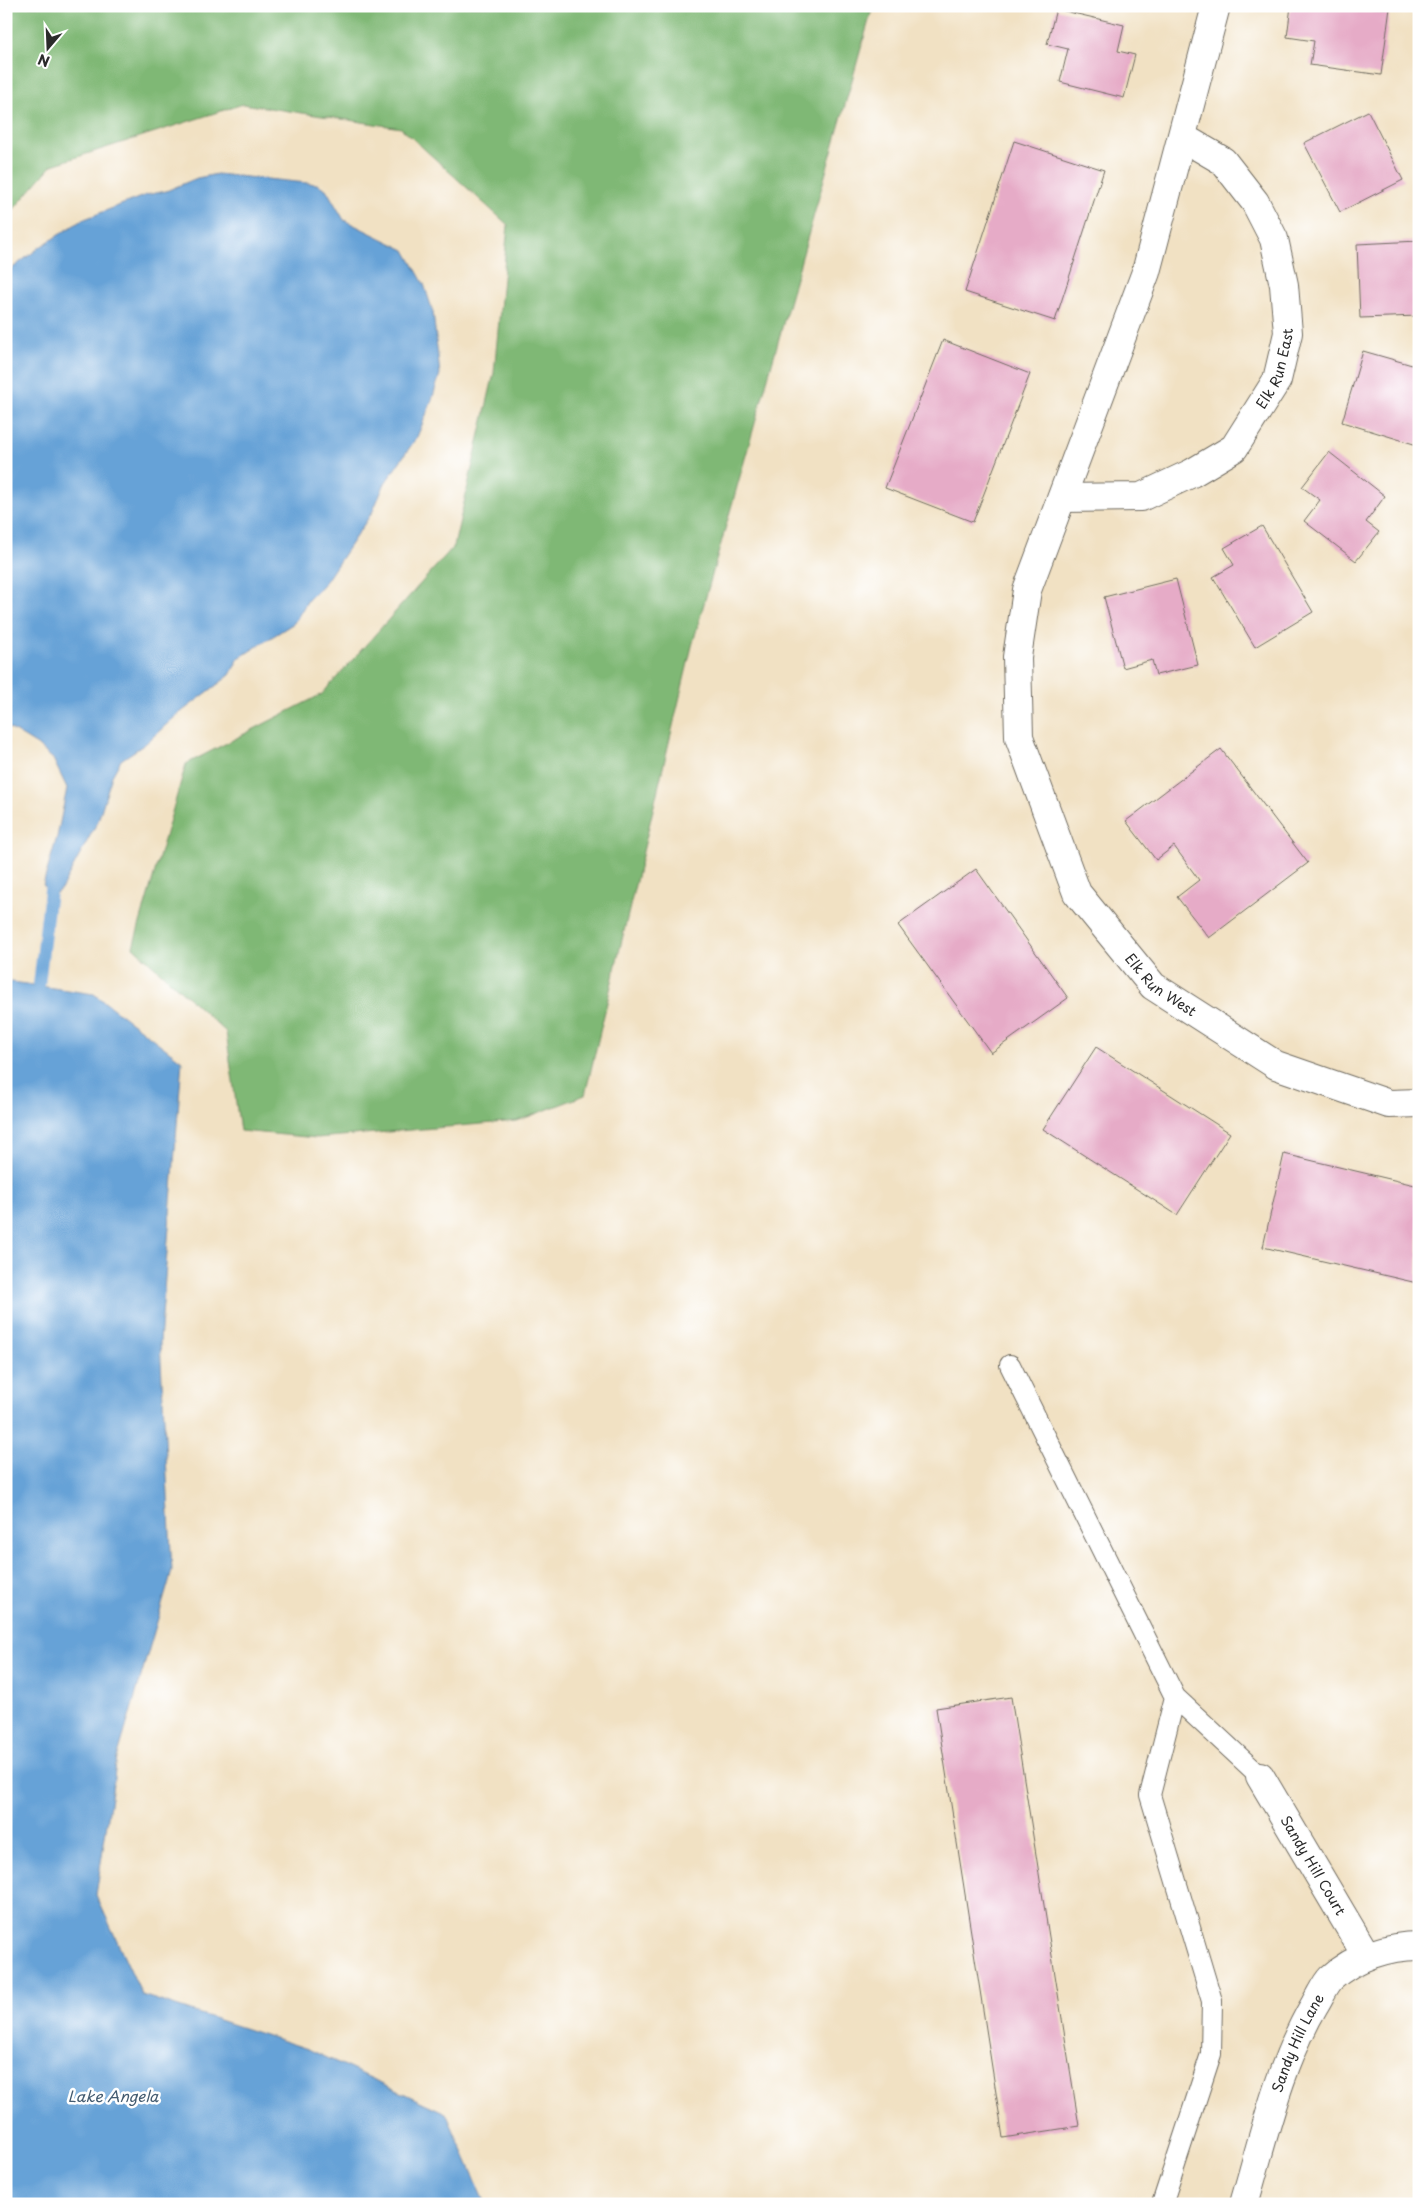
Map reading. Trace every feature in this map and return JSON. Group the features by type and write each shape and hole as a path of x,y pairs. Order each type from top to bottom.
{"street":[{"path":"1062,498 1146,272 1216,6"},
{"name":"Elk Run East","path":"1062,498 1141,497 1192,473 1234,448 1277,380 1288,333 1284,285 1274,239 1255,202 1223,161 1182,137"},
{"name":"Elk Run West","path":"1062,498 1028,590 1017,657 1019,737 1077,893 1153,986 1276,1065 1389,1104 1419,1103"},
{"name":"Sandy Hill Court","path":"1260,1776 1366,1956"},
{"name":"Sandy Hill Lane","path":"1244,2204 1281,2075 1303,2024 1331,1978 1366,1956 1404,1946 1419,1946"}],"lane":[{"path":"1010,1366 1175,1697 1260,1776"},
{"path":"1162,2204 1211,2054 1212,2001 1150,1795 1175,1697"}],"green space":[{"path":"6,6 873,6 692,646 585,1095 517,1121 317,1138 240,1131 226,1032 133,947 186,764 322,694 454,546 494,373 508,225 401,128 243,104 52,165 6,218"}],"water":[{"path":"217,174 317,184 326,189 344,220 405,250 424,284 433,312 440,374 417,437 385,483 373,511 326,581 308,600 294,623 239,658 230,675 176,716 145,744 121,760 112,776 98,821 62,888 55,894 43,885 57,837 67,788 53,759 37,745 6,726 6,273 40,247 82,220 146,195 166,191 197,178"},
{"name":"Lake Angela","path":"6,981 94,994 182,1061 160,1342 172,1571 117,1758 96,1895 142,1995 308,2049 446,2113 486,2204 6,2204"}],"building":[{"path":"1291,6 1390,8 1381,75 1310,65 1314,41 1287,37"},
{"path":"1056,9 1124,25 1118,51 1135,55 1124,98 1060,82 1068,49 1047,44"},
{"path":"1368,111 1403,180 1340,212 1304,143"},
{"path":"1014,141 1104,170 1055,321 965,292"},
{"path":"1419,241 1419,316 1360,318 1357,244"},
{"path":"943,340 1030,374 973,522 885,488"},
{"path":"1363,351 1419,367 1419,439 1417,445 1342,422"},
{"path":"1329,452 1385,496 1366,522 1379,532 1356,561 1304,521 1320,500 1302,487"},
{"path":"1262,526 1313,612 1255,647 1213,577 1234,565 1224,548"},
{"path":"1176,579 1198,665 1156,675 1152,660 1123,668 1104,597"},
{"path":"1221,749 1308,863 1209,938 1177,897 1199,880 1174,846 1156,860 1126,821"},
{"path":"976,869 1068,998 991,1053 898,925"},
{"path":"1096,1047 1230,1133 1177,1215 1043,1129"},
{"path":"1284,1154 1419,1186 1417,1283 1263,1247"},
{"path":"1011,1697 1079,2126 1003,2138 936,1708"}],"waterway":[{"path":"37,1002 50,890"}]}
